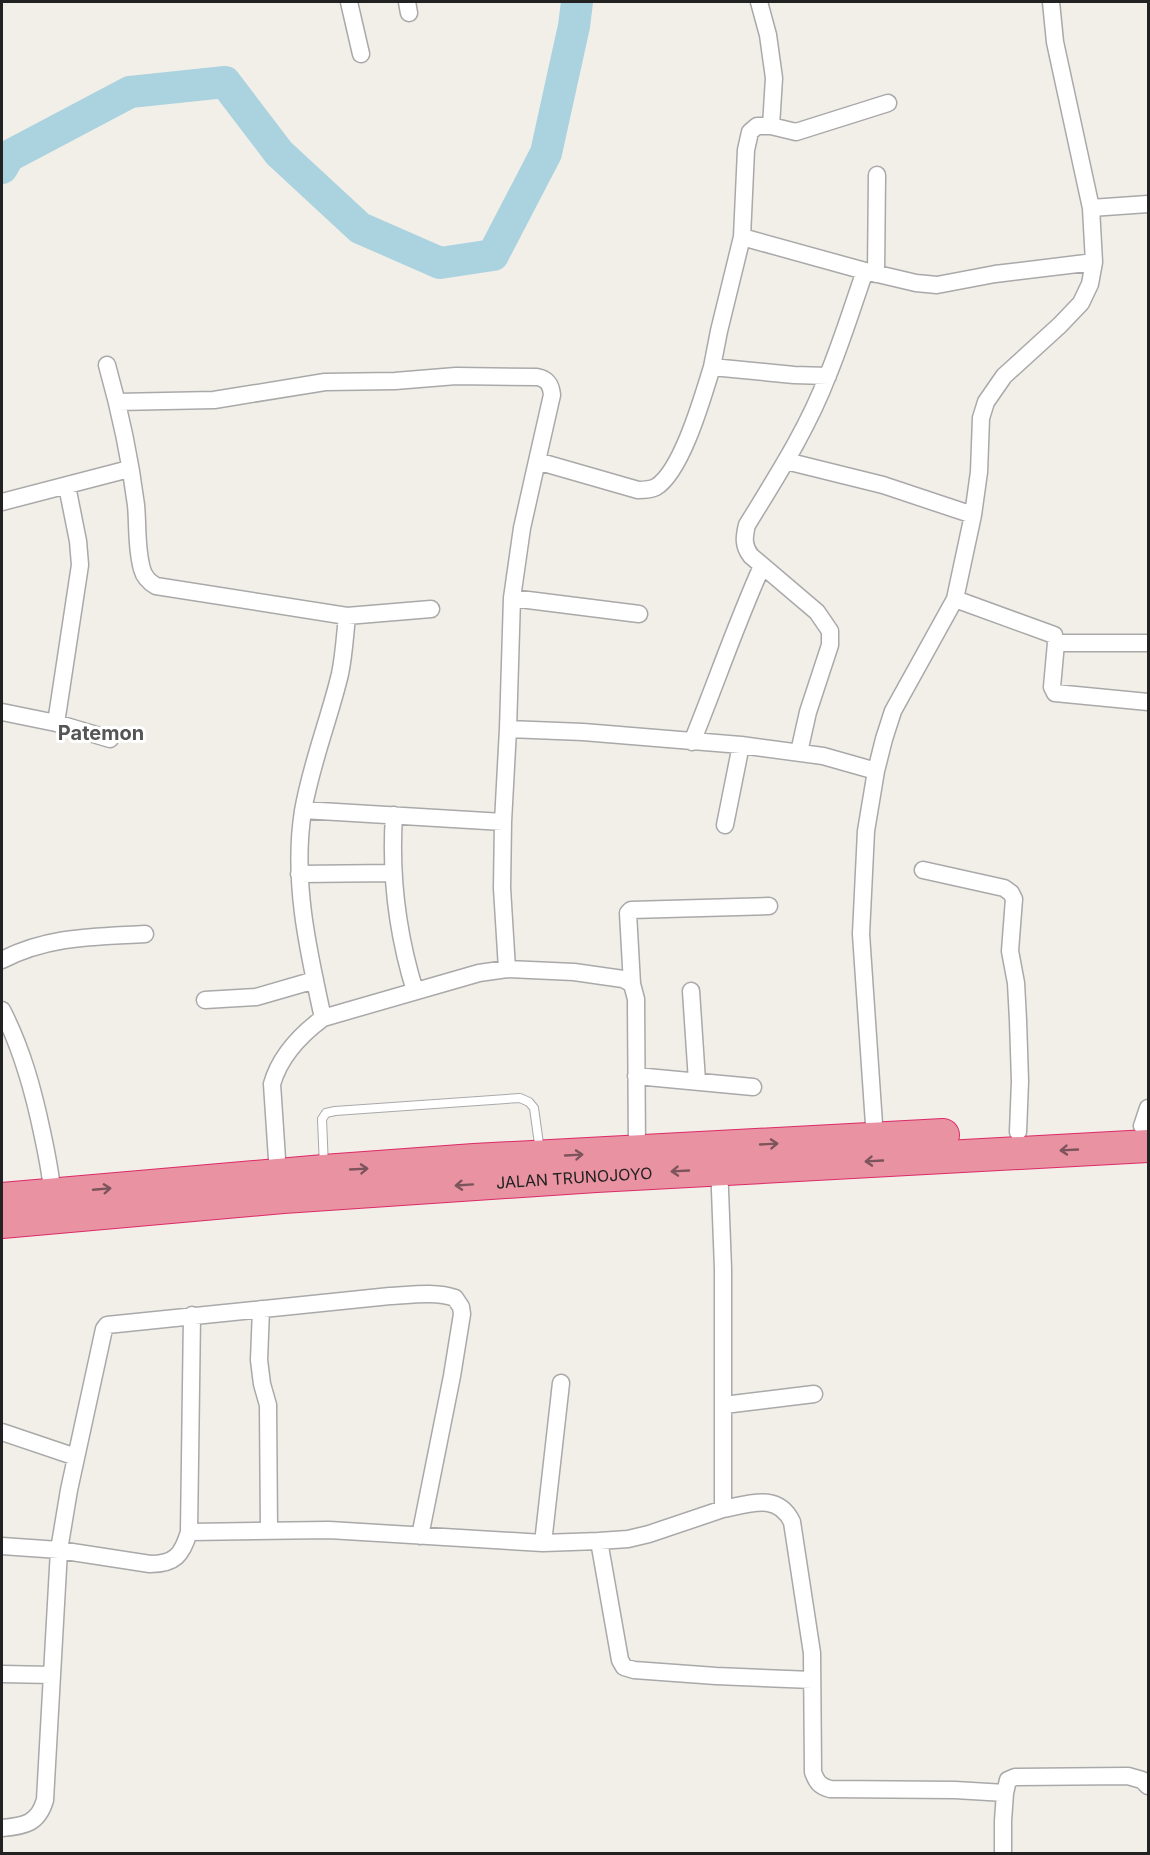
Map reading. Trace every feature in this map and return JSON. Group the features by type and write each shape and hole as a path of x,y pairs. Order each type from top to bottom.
{"highway":[{"name":"JALAN TRUNOJOYO","path":"542,1168 637,1152 718,1158 875,1138 1147,1126"},
{"name":"JALAN TRUNOJOYO","path":"2,1199 53,1205 325,1182 718,1158 1147,1126"},
{"name":"JALAN TRUNOJOYO","path":"2,1222 53,1205 278,1174 325,1182"}],"street":[{"path":"349,2 361,54"},
{"path":"759,2 768,35 774,78 771,126"},
{"path":"875,1138 861,934 866,831 876,771 893,711 955,600 973,515 979,472 981,418 986,402 1004,376 1081,303 1090,284 1094,262 1090,208 1057,52 1051,2"},
{"path":"537,461 638,490 655,488 662,482 683,451 712,367 742,237 746,150 748,137 753,128 771,126 796,132 888,103"},
{"path":"799,752 808,712 830,645 830,631 817,612 747,552 744,535 747,525 786,461 811,414 871,272 877,175"},
{"path":"1090,208 1149,204"},
{"path":"742,237 916,284 937,285 995,274 1094,262"},
{"path":"107,365 117,402 129,468 135,504 139,554 144,576 150,583 156,586 347,616 431,609"},
{"path":"712,367 828,376"},
{"path":"117,402 214,400 325,382 395,381 456,376 537,377 546,380 552,395 522,528 512,598 502,888 507,969"},
{"path":"786,461 883,485 973,515"},
{"path":"2,502 129,468"},
{"path":"56,723 80,565 78,541 67,486"},
{"path":"692,742 722,670 738,620 762,566"},
{"path":"512,598 639,614"},
{"path":"955,600 1054,635 1056,643 1052,687 1054,692 1149,702"},
{"path":"323,1018 303,917 299,845 303,810 314,763 340,673 347,616"},
{"path":"1056,643 1149,643"},
{"path":"2,712 56,723 110,739"},
{"path":"508,729 583,732 799,752 823,756 876,771"},
{"path":"725,825 741,746"},
{"path":"303,810 503,822"},
{"path":"394,815 393,873 400,932 415,991"},
{"path":"923,870 1004,888 1011,893 1014,899 1010,951 1016,983 1018,1020 1020,1081 1018,1132"},
{"path":"299,874 393,873"},
{"path":"637,1152 636,999 632,984 628,913 630,909 769,906"},
{"path":"2,960 43,943 145,934"},
{"path":"278,1174 272,1084 276,1070 286,1054 306,1031 323,1018 479,973 507,969 574,972 623,979 632,984"},
{"path":"206,1000 256,997 315,980"},
{"path":"691,991 697,1081"},
{"path":"2,1010 14,1034 30,1081 48,1162 53,1205"},
{"path":"636,1076 753,1087"},
{"path":"718,1158 723,1269 723,1509"},
{"path":"2,1828 28,1823 36,1818 43,1808 46,1790 59,1550 69,1490 106,1326 111,1323 390,1296 446,1295 457,1299 462,1314 456,1356 420,1536"},
{"path":"261,1309 261,1375 268,1405 269,1531"},
{"path":"2,1546 59,1550 158,1564 172,1560 181,1552 189,1532 192,1315"},
{"path":"543,1543 561,1383"},
{"path":"724,1405 814,1394"},
{"path":"2,1432 76,1457"},
{"path":"189,1532 329,1530 543,1543 599,1541 628,1539 649,1534 723,1509 767,1503 778,1505 789,1516 795,1530 812,1653 813,1772 817,1783 830,1789 955,1790 1005,1793"},
{"path":"599,1541 620,1660 624,1667 634,1670 716,1677 812,1680"},
{"path":"2,1674 52,1675"},
{"path":"1003,1854 1005,1793 1008,1780 1015,1777 1128,1776 1142,1780 1149,1786"}],"lane":[{"path":"325,1182 321,1128 322,1119 326,1113 520,1098 529,1102 534,1108 542,1168"}],"waterway":[{"path":"2,168 9,156 130,92 225,82 279,153 360,228 440,263 493,255 546,153 574,26 577,2"}],"district":[{"name":"Patemon","path":"101,733"}]}
